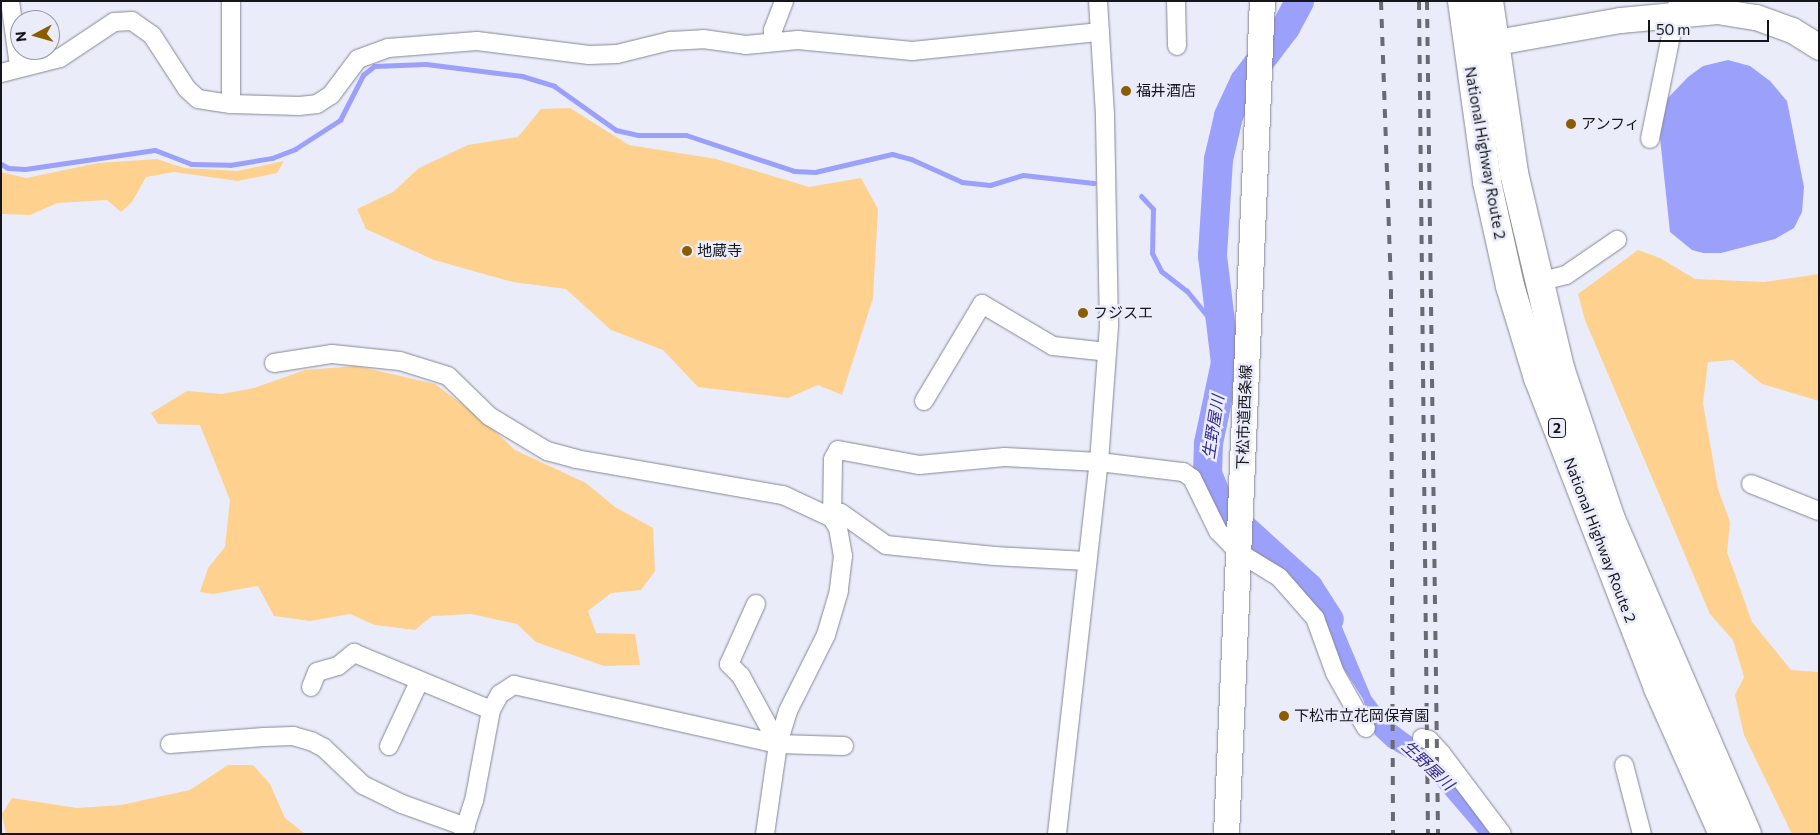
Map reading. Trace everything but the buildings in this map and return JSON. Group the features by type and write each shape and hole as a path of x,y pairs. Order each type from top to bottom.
{"highway":[{"name":"National Highway Route 2","path":"1462,1 1466,47 1487,182 1510,286 1538,378 1658,688 1723,834"},
{"name":"National Highway Route 2","path":"1489,1 1514,173 1538,282 1560,368 1610,517 1747,834"}],"street":[{"path":"10,1 19,66"},
{"path":"231,1 231,104"},
{"path":"773,41 773,30 784,1"},
{"path":"1057,834 1099,462 1107,352 1105,115 1098,1"},
{"path":"1176,1 1177,46"},
{"name":"下松市道西条線","path":"1226,834 1262,1"},
{"path":"1466,47 1677,8 1717,11 1756,17 1792,30 1819,47"},
{"path":"1650,139 1677,8"},
{"path":"1,73 19,66 60,58 114,22 132,21 152,35 187,88 198,99 231,104 317,104 331,95 358,60 388,48 477,41 589,55 616,54 670,41 703,40 746,45 773,41 912,51 1100,32"},
{"path":"1538,282 1566,275 1617,240"},
{"path":"924,401 982,304 1053,346 1107,352"},
{"path":"274,363 332,354 400,361 448,376 490,416 547,451 576,459 783,496 832,516 841,513 886,545 994,556 1087,561"},
{"path":"765,834 778,744 788,712 826,635 839,591 843,556 838,528 832,516 833,460 838,450 919,466 1005,457 1099,462 1183,472 1192,478 1218,531 1279,577 1315,618 1335,673 1366,728"},
{"path":"1751,484 1819,511"},
{"path":"756,604 729,664 742,676 778,744"},
{"path":"311,687 317,672 338,666 354,653 419,682 491,710"},
{"path":"389,746 419,682"},
{"path":"170,744 264,736 293,736 311,741 324,748 363,785 465,831 474,801 491,710 500,694 514,685 695,723 778,744 844,746"},
{"path":"1422,738 1429,740 1441,754 1502,834"},
{"path":"1624,766 1642,834"}],"shaded area":[{"path":"570,108 629,145 716,159 809,187 861,178 878,209 873,298 842,395 818,385 788,398 698,387 663,350 611,330 566,289 513,282 434,260 366,229 357,209 393,192 419,168 468,145 518,137 541,109"},
{"path":"157,159 184,168 237,171 284,161 277,173 238,181 174,172 146,177 132,202 121,212 107,200 57,203 30,215 1,214 1,172 26,178 98,163"},
{"path":"1638,250 1660,258 1695,279 1764,282 1819,274 1819,401 1762,384 1733,360 1708,362 1703,403 1718,489 1730,522 1727,552 1752,622 1791,670 1819,672 1819,834 1792,834 1744,735 1735,695 1744,677 1733,640 1710,614 1585,320 1578,294"},
{"path":"357,366 435,384 481,418 515,450 586,483 615,507 653,528 655,571 641,590 611,593 588,611 596,633 635,634 640,665 604,666 536,642 517,624 471,614 432,616 415,630 375,625 350,614 310,621 274,616 258,586 213,594 200,592 208,568 225,547 230,500 200,425 158,424 151,413 187,391 222,394 254,388 305,370"},
{"path":"228,765 253,765 270,784 285,818 305,834 6,834 2,814 12,798 77,808 121,805 190,790"}],"water":[{"path":"1728,60 1750,66 1770,81 1787,101 1804,187 1802,212 1794,228 1775,239 1721,253 1703,253 1692,250 1670,232 1658,119 1666,100 1688,77 1703,66"},
{"path":"1308,587 1330,606 1342,627 1371,696 1389,720 1434,753 1490,834 1479,834 1420,765 1388,747 1375,735 1363,699 1342,666 1327,624"}],"waterway":[{"name":"生野屋川","path":"1299,1 1285,27 1244,81 1228,116 1218,159 1212,255 1225,362 1208,443 1207,473 1221,508 1308,587 1329,619"},
{"path":"1,164 8,168 25,169 155,150 191,164 230,165 272,158 295,149 340,120 363,75 374,66 426,64 522,76 554,86 616,130 638,135 686,135 794,171 815,172 892,154 911,159 962,182 990,185 1023,175 1094,183"},
{"path":"1141,196 1153,209 1152,253 1161,271 1187,291 1222,334"}],"railway":[{"path":"1381,1 1391,290 1393,834"},
{"path":"1419,1 1428,834"},
{"path":"1427,1 1438,834"}],"place":[{"name":"福井酒店","path":"1126,91"},
{"name":"アンフィ","path":"1571,124"},
{"name":"地蔵寺","path":"687,251"},
{"name":"フジスエ","path":"1083,313"},
{"name":"下松市立花岡保育園","path":"1284,716"}]}
